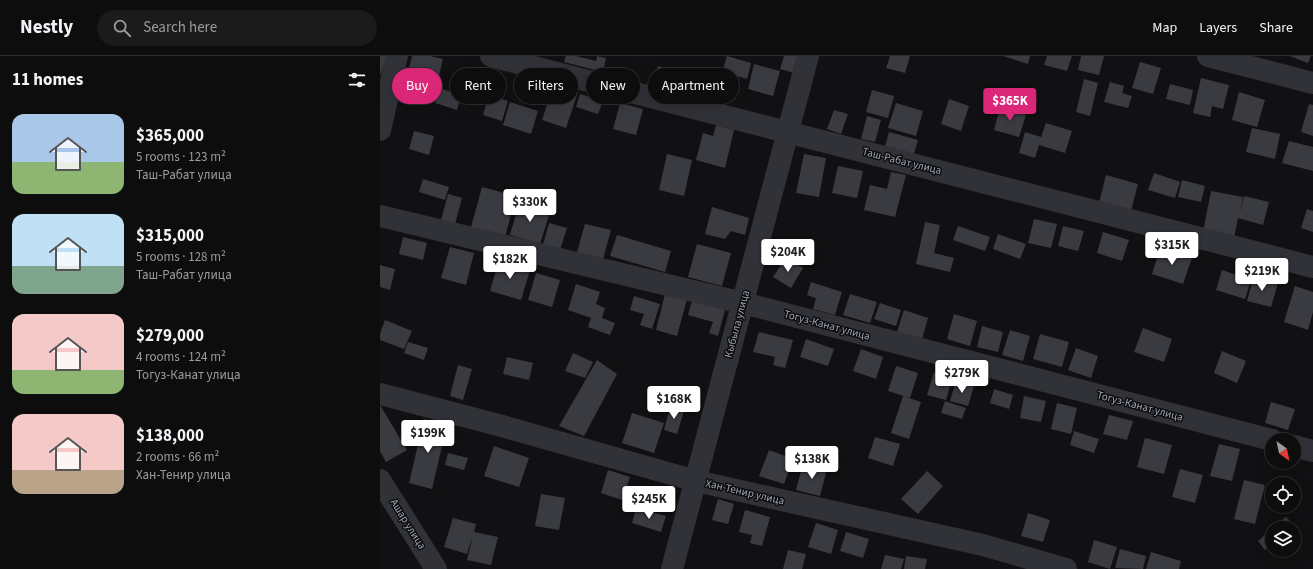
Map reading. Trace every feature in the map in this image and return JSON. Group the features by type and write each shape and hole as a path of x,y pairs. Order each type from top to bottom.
{"street":[{"path":"380,130 397,56"},
{"name":"Таш-Рабат улица","path":"491,56 1313,267"},
{"name":"Кыбыла улица","path":"672,569 808,56"},
{"path":"1208,56 1313,83"},
{"name":"Тогуз-Канат улица","path":"380,216 743,303 1265,438"},
{"name":"Хан-Тенир улица","path":"380,394 502,426 696,481 983,545 1066,569"},
{"path":"1301,448 1313,451"},
{"name":"Ашар улица","path":"380,480 436,569"}],"building":[{"path":"380,56 387,56 380,76"},
{"path":"412,56 430,56 443,59 441,68 409,68"},
{"path":"566,56 576,56 596,61 597,56 606,58 604,68 587,68 564,62"},
{"path":"727,56 751,63 747,79 739,77 739,68 723,68"},
{"path":"784,56 799,56 794,73 780,69"},
{"path":"890,56 910,56 905,73 886,68"},
{"path":"1003,56 1030,56 1028,64"},
{"path":"1047,56 1072,56 1067,71 1044,65"},
{"path":"1081,56 1104,56 1099,75 1078,70"},
{"path":"1290,56 1311,56 1308,63"},
{"path":"1140,62 1161,68 1153,94 1132,88"},
{"path":"754,64 780,71 773,96 748,89"},
{"path":"1201,78 1229,85 1223,109 1212,106 1210,117 1193,113"},
{"path":"1084,79 1098,83 1090,116 1076,112"},
{"path":"1110,82 1124,86 1122,93 1132,96 1128,108 1104,102"},
{"path":"1170,84 1193,90 1190,105 1166,99"},
{"path":"442,89 450,92 450,104 459,104 457,110 438,104 442,104"},
{"path":"872,90 894,96 888,118 866,112"},
{"path":"1239,92 1265,100 1257,127 1232,120"},
{"path":"580,94 586,96 586,104 602,104 598,114 576,107"},
{"path":"949,99 969,106 961,131 941,124"},
{"path":"506,100 508,101 502,121 483,115 486,104 506,104"},
{"path":"510,102 538,111 531,134 503,125"},
{"path":"896,103 923,111 916,136 888,128"},
{"path":"547,104 574,104 566,128 542,120"},
{"path":"620,104 643,109 636,135 613,129"},
{"path":"1309,104 1313,105 1313,136 1301,132"},
{"path":"1000,108 1026,115 1019,137 994,130"},
{"path":"834,110 848,114 841,134 827,129"},
{"path":"867,116 881,120 875,142 861,139"},
{"path":"1046,123 1072,131 1065,153 1039,145 1035,158 1019,153 1025,132 1041,137"},
{"path":"716,125 734,130 725,168 696,160 703,133 713,136"},
{"path":"1252,128 1280,134 1275,159 1246,152"},
{"path":"414,131 434,136 429,155 409,149"},
{"path":"889,132 918,140 914,154 885,146"},
{"path":"1289,141 1313,147 1313,171 1282,163"},
{"path":"667,154 692,160 684,196 659,190"},
{"path":"804,154 826,158 819,197 796,193"},
{"path":"838,166 863,171 857,198 832,193"},
{"path":"891,172 906,175 895,217 864,210 870,185 887,189"},
{"path":"1154,173 1180,182 1175,198 1148,190"},
{"path":"1106,175 1138,184 1131,211 1099,203"},
{"path":"423,179 449,187 445,200 419,192"},
{"path":"1182,180 1205,186 1201,202 1178,197"},
{"path":"482,187 516,196 505,237 471,227"},
{"path":"1211,191 1243,197 1239,215 1244,196 1269,202 1263,225 1238,218 1234,238 1203,232"},
{"path":"448,194 462,198 455,224 441,220"},
{"path":"519,203 550,212 540,244 510,235"},
{"path":"712,207 749,218 745,235 731,231 725,239 705,234"},
{"path":"1307,209 1313,211 1313,232 1301,228"},
{"path":"1034,219 1057,224 1051,248 1028,243"},
{"path":"925,222 940,225 934,253 954,258 950,272 916,264"},
{"path":"549,223 567,228 559,253 542,248"},
{"path":"585,224 611,230 603,259 577,252"},
{"path":"958,226 990,237 985,251 953,240"},
{"path":"1063,226 1084,231 1078,251 1058,246"},
{"path":"1103,232 1129,240 1122,261 1097,253"},
{"path":"998,234 1026,244 1020,259 993,249"},
{"path":"617,235 671,251 665,272 610,256"},
{"path":"403,237 427,243 423,260 399,254"},
{"path":"697,244 731,253 722,286 688,277"},
{"path":"450,247 474,253 466,285 441,278"},
{"path":"1160,248 1192,258 1183,284 1152,274"},
{"path":"786,257 803,268 791,288 773,277"},
{"path":"499,260 530,270 521,300 490,291"},
{"path":"380,265 395,269 390,290 380,287"},
{"path":"1222,270 1251,280 1245,299 1216,290"},
{"path":"536,273 560,280 552,307 528,300"},
{"path":"1254,276 1278,283 1271,307 1247,301"},
{"path":"811,282 842,292 835,315 813,309 816,298 807,295"},
{"path":"576,284 600,292 596,304 605,308 602,318 615,323 610,335 588,327 591,318 568,310"},
{"path":"1295,286 1313,292 1313,312 1308,330 1284,322"},
{"path":"665,294 687,299 677,336 656,330"},
{"path":"850,294 877,302 870,323 843,315"},
{"path":"634,296 660,304 652,329 640,325 644,314 630,310"},
{"path":"692,301 725,310 718,336 709,333 713,322 688,315"},
{"path":"880,303 901,310 896,326 874,319"},
{"path":"904,310 928,318 922,339 897,332"},
{"path":"954,314 977,321 970,346 947,339"},
{"path":"385,320 412,331 404,349 380,340 380,334"},
{"path":"982,326 1003,332 998,352 977,347"},
{"path":"1143,328 1172,339 1164,362 1134,352"},
{"path":"1010,330 1030,336 1023,361 1002,355"},
{"path":"759,332 793,340 785,368 773,365 775,357 753,352"},
{"path":"1040,334 1069,342 1062,367 1033,359"},
{"path":"806,339 834,349 828,366 800,357"},
{"path":"408,342 428,348 424,360 404,353"},
{"path":"1076,348 1098,356 1091,378 1068,370"},
{"path":"861,349 883,357 876,379 853,371"},
{"path":"1222,351 1246,361 1237,383 1214,373"},
{"path":"573,353 593,362 585,378 565,371"},
{"path":"507,357 533,363 529,380 503,374"},
{"path":"597,360 617,374 584,436 559,426"},
{"path":"458,365 472,369 463,400 450,396"},
{"path":"896,366 918,373 910,398 888,391"},
{"path":"934,372 952,378 946,400 927,395"},
{"path":"956,381 974,386 968,406 950,401"},
{"path":"994,389 1013,395 1009,409 990,403"},
{"path":"903,396 921,402 909,439 891,433"},
{"path":"1024,396 1046,401 1041,422 1020,418"},
{"path":"945,401 966,408 962,419 941,413"},
{"path":"1271,402 1295,409 1288,430 1265,423"},
{"path":"1057,403 1077,408 1071,434 1051,429"},
{"path":"380,405 407,450 386,462 380,451"},
{"path":"670,407 684,411 677,434 664,430"},
{"path":"632,413 664,423 654,453 622,443"},
{"path":"1109,415 1133,421 1127,440 1103,434"},
{"path":"424,419 447,425 432,489 409,483"},
{"path":"1074,431 1099,439 1094,453 1070,445"},
{"path":"875,437 900,444 893,466 868,458"},
{"path":"1145,438 1172,445 1164,474 1137,467"},
{"path":"1219,444 1240,449 1232,481 1210,476"},
{"path":"494,446 529,458 519,487 484,476"},
{"path":"769,450 793,459 784,484 759,476"},
{"path":"448,453 468,458 464,470 445,465"},
{"path":"803,463 827,469 820,496 796,490"},
{"path":"1180,469 1203,475 1195,503 1172,497"},
{"path":"608,470 630,477 622,500 601,493"},
{"path":"927,471 943,486 918,514 901,499"},
{"path":"1244,480 1265,485 1255,524 1234,519"},
{"path":"541,494 565,498 559,530 535,526"},
{"path":"718,499 734,504 728,524 712,520"},
{"path":"636,508 666,516 661,532 632,523"},
{"path":"745,510 770,517 762,546 750,543 752,535 739,532"},
{"path":"1028,513 1050,520 1043,542 1021,536"},
{"path":"1286,517 1290,521 1281,521"},
{"path":"453,518 476,524 474,532 498,537 491,565 467,560 473,535 467,554 444,547"},
{"path":"816,523 838,530 831,554 808,547"},
{"path":"846,532 869,539 863,558 840,551"},
{"path":"1265,535 1265,550 1258,541"},
{"path":"1094,540 1117,547 1110,569 1088,562"},
{"path":"1120,549 1146,556 1143,569 1115,568"},
{"path":"788,550 806,554 802,569 783,569"},
{"path":"1151,552 1181,561 1179,569 1146,569"},
{"path":"885,555 904,559 901,569 881,569"},
{"path":"906,556 927,559 925,569 904,569"}]}
